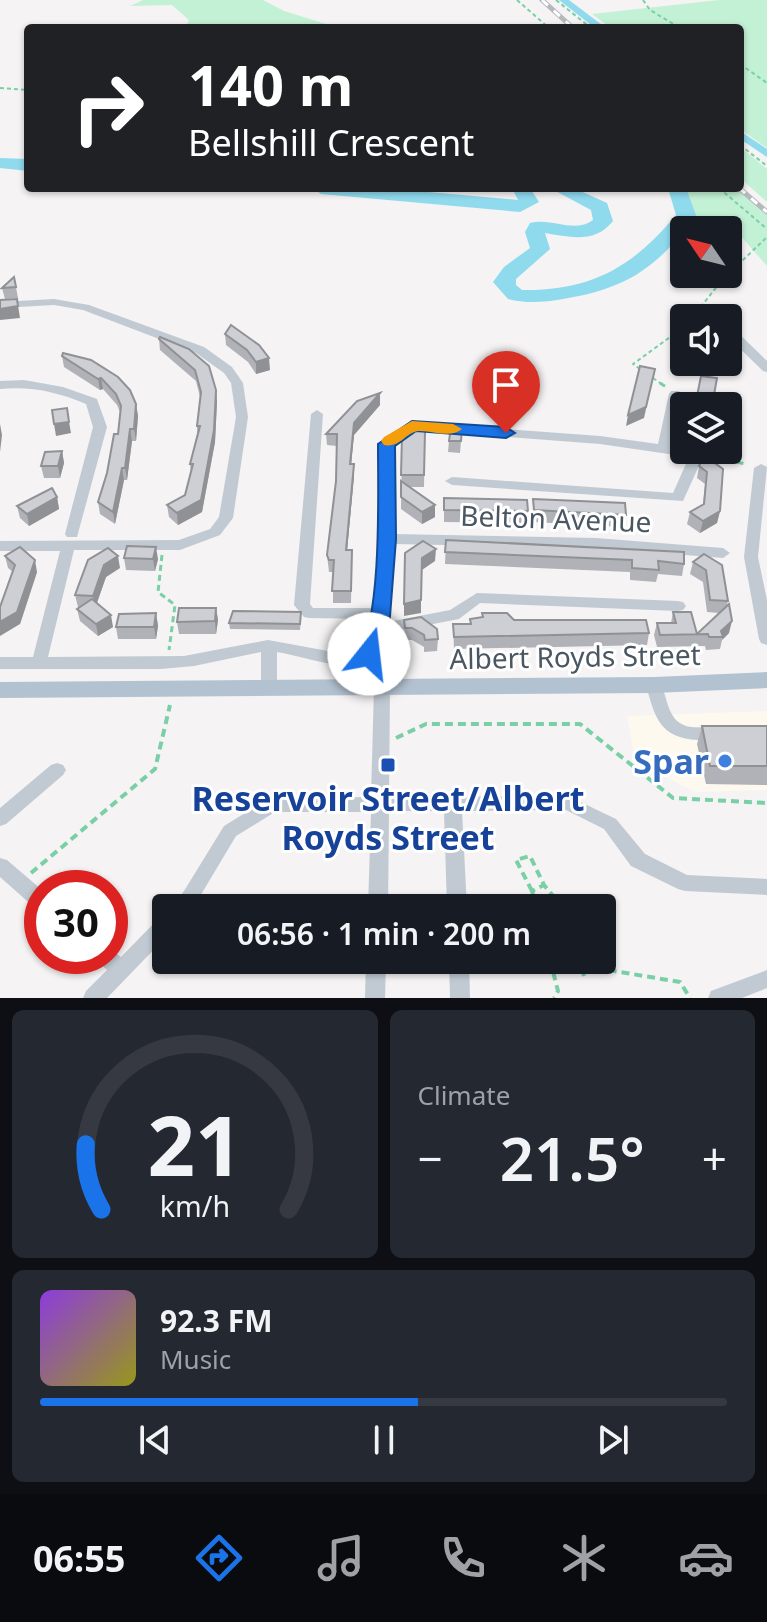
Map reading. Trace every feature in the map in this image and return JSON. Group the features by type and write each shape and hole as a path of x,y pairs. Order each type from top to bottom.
{"main road":[{"name":"Albert Royds Street","path":"0,690 654,685 767,680"}],"street":[{"path":"0,305 54,302 85,307 200,350 228,370 237,383 242,417 226,518 215,532 198,541 163,545 70,541 0,546"},
{"path":"742,344 767,368"},
{"path":"0,385 19,382 57,387 92,402 100,427 39,663"},
{"path":"317,414 302,605 309,613 380,621 454,615 477,598 678,606"},
{"path":"664,448 670,419"},
{"path":"0,663 184,662 269,646 361,660 376,647 380,621 387,539 386,444 412,426 600,440 670,449"},
{"path":"452,481 678,498 697,464"},
{"path":"746,464 764,468 751,559 767,639"},
{"name":"Belton Avenue","path":"387,539 596,543 723,553"},
{"path":"269,646 269,689"},
{"path":"654,685 663,719 670,729 682,734 739,734"},
{"path":"378,894 382,687"},
{"path":"0,819 57,770"},
{"path":"193,894 230,831 272,805 568,803 610,824 638,860 685,883 767,887"},
{"path":"453,804 456,894"},
{"path":"0,866 24,887"},
{"path":"128,964 152,939"},
{"path":"93,998 118,974"},
{"path":"375,998 376,974"},
{"path":"459,974 460,998"},
{"path":"718,998 767,979"}],"path":[{"path":"517,0 544,24"},
{"path":"556,0 586,24"},
{"path":"643,0 650,10 673,24"},
{"path":"744,67 767,83"},
{"path":"0,88 24,90"},
{"path":"744,148 767,166"},
{"path":"724,192 767,229"},
{"path":"703,304 722,280 767,237"},
{"path":"670,337 633,364 672,392"},
{"path":"742,463 746,464"},
{"path":"163,545 158,592 175,605 167,662"},
{"path":"19,883 155,769 173,689"},
{"path":"381,746 426,724 580,724 673,798 767,803"},
{"path":"533,894 516,860 523,856 530,856 551,894"},
{"path":"532,891 544,885"},
{"path":"616,971 680,982 690,998"},
{"path":"554,974 558,991 554,998"}],"shaded area":[{"path":"767,711 767,790 695,792 635,761 627,716"}],"green space":[{"path":"143,0 263,0 284,11 326,24 187,24 189,20 172,5 130,6"},
{"path":"719,0 767,0 767,148 744,132 744,24 606,24 592,14"},
{"path":"744,150 767,169 767,202 744,182"},
{"path":"686,192 741,192 767,215 767,266 742,237 742,216 691,216"}],"building":[{"path":"14,277 16,287 2,288"},
{"path":"17,299 18,306 0,309 0,300"},
{"path":"231,325 259,345 269,358 256,362 247,350 225,334"},
{"path":"160,337 189,349 209,366 216,390 214,430 201,500 177,513 167,505 185,495 200,426 197,426 201,392 195,370"},
{"path":"63,353 91,360 118,377 130,390 136,404 134,429 130,429 125,468 122,468 113,512 98,502 114,434 118,434 121,406 116,394 101,378 62,356"},
{"path":"640,366 655,369 646,407 628,415"},
{"path":"701,376 717,378 714,392 698,392"},
{"path":"380,393 354,423 350,464 354,464 346,550 352,550 351,591 332,591 334,560 329,560 327,555 336,481 337,434 326,434 357,401"},
{"path":"67,408 69,422 54,424 52,410"},
{"path":"416,426 425,431 424,475 401,475 402,436"},
{"path":"451,427 462,428 461,441 449,441"},
{"path":"62,451 58,466 41,466 45,452"},
{"path":"716,464 723,469 720,511 703,521 690,512 704,504 707,472 699,466"},
{"path":"401,481 435,505 422,512 401,497"},
{"path":"52,488 57,497 27,514 17,506"},
{"path":"444,498 527,500 528,511 444,510"},
{"path":"533,499 625,503 626,515 534,510"},
{"path":"446,540 684,552 684,564 658,561 659,570 632,568 632,560 445,552"},
{"path":"423,541 436,549 422,558 421,600 404,604 405,553"},
{"path":"127,546 156,547 153,559 124,558"},
{"path":"20,547 35,560 17,612 0,622 0,607 15,565 5,556"},
{"path":"108,548 118,556 104,565 93,596 75,595 88,560"},
{"path":"704,554 722,565 728,601 710,600 706,570 693,562"},
{"path":"92,599 111,615 96,624 77,609"},
{"path":"729,604 732,621 721,631 723,637 709,637 708,634 660,635 657,623 676,623 673,612 691,612 697,634"},
{"path":"179,608 216,608 215,621 177,622"},
{"path":"233,611 301,612 300,624 229,623"},
{"path":"156,613 154,627 116,627 119,614"},
{"path":"482,613 507,613 514,620 646,620 649,633 454,637 453,624 471,624 470,619 483,617"},
{"path":"421,617 437,629 438,639 425,640 424,635 412,628 405,628 404,620"},
{"path":"702,726 767,726 767,766 710,766"}],"waterway":[{"path":"563,0 596,24"},
{"path":"744,137 767,154"},
{"path":"0,163 24,165"},
{"path":"365,192 520,206 529,202 523,192"},
{"path":"568,192 600,207 603,221 595,228 580,232 537,227 535,232 540,249 511,272 504,282 515,295 571,291 600,285 627,273 655,250 686,215 678,192"}],"railway":[{"path":"542,0 569,24"},
{"path":"744,192 767,212"}],"slow traffic":[{"path":"390,441 412,426 453,429"}],"place":[{"name":"Spar","path":"725,761"},
{"name":"Reservoir Street/Albert Royds Street","path":"388,765"}],"route":[{"path":"369,654 376,647 379,629 387,539 386,444 412,426 506,433"}]}
